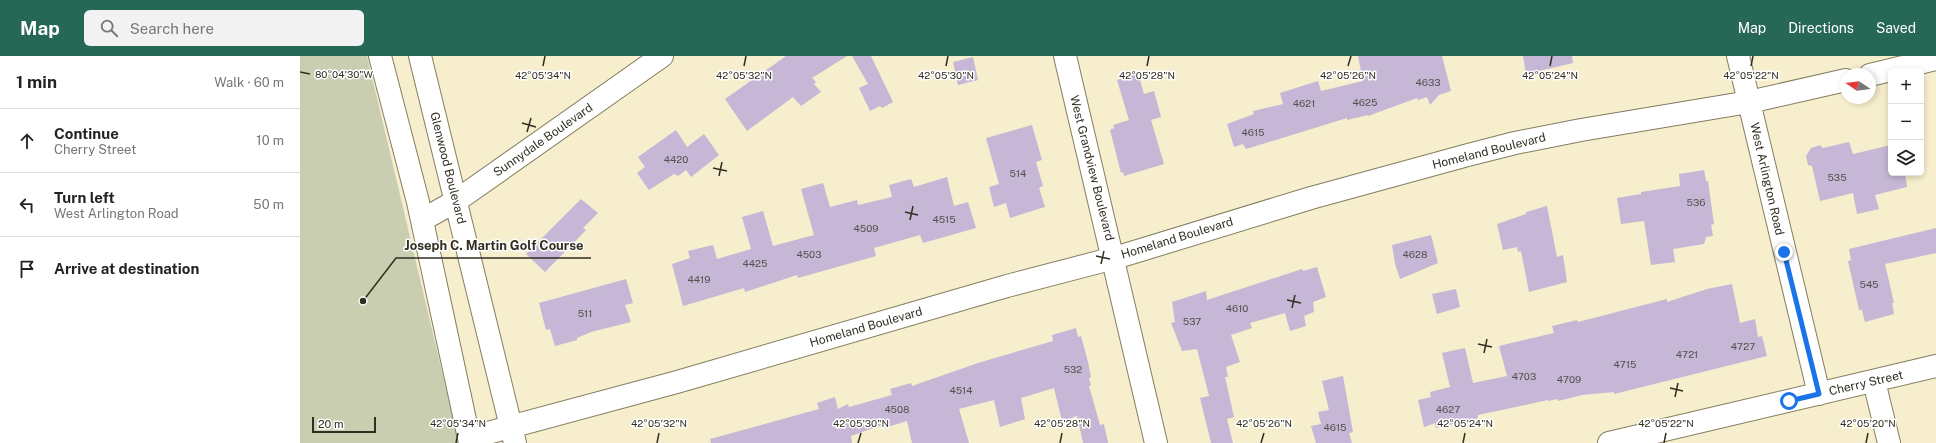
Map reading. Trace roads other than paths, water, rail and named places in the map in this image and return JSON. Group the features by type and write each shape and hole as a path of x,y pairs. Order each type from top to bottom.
{"street":[{"path":"380,56 422,220 470,441"},
{"name":"Glenwood Boulevard","path":"420,56 513,435"},
{"name":"Sunnydale Boulevard","path":"422,220 456,201 662,56"},
{"name":"West Grandview Boulevard","path":"1065,56 1114,258 1156,443"},
{"name":"West Arlington Road","path":"1738,56 1819,394"},
{"path":"1876,74 1936,59"},
{"name":"Homeland Boulevard","path":"470,441 513,435 677,382 1007,286 1114,258 1311,198 1515,143 1749,102 1840,81"},
{"name":"Cherry Street","path":"1609,443 1936,366"},
{"path":"1874,381 1889,443"}],"place":[{"name":"Joseph C. Martin Golf Course","path":"363,301"}]}
